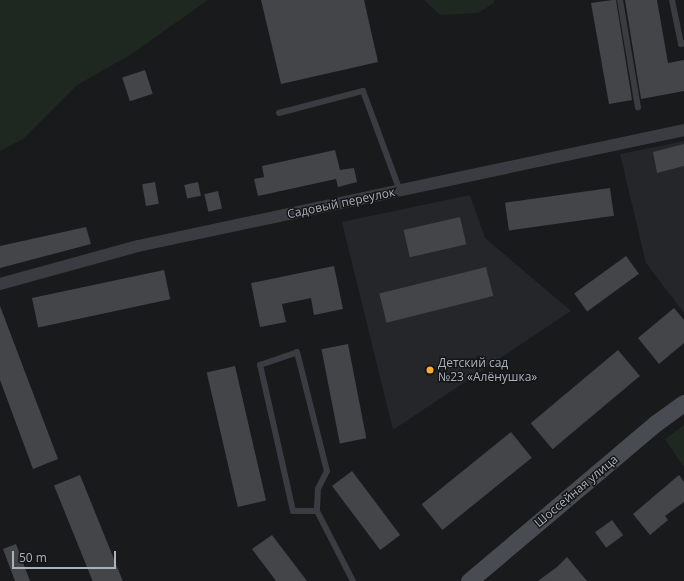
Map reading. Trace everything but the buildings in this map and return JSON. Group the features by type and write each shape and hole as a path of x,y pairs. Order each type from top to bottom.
{"main road":[{"name":"Шоссейная улица","path":"469,581 656,423 684,403"}],"street":[{"name":"Садовый переулок","path":"0,284 138,246 684,130"}],"lane":[{"path":"620,0 638,108"},
{"path":"672,0 681,44 684,43"},
{"path":"279,113 363,91 400,191"},
{"path":"317,511 293,511 260,365 297,352 328,471 318,489 317,511 353,581"}],"shaded area":[{"path":"0,0 208,0 130,55 77,85 23,139 0,151"},
{"path":"424,0 494,0 494,3 478,13 440,15"},
{"path":"684,141 684,313 646,263 620,154"},
{"name":"Детский сад №23 «Алёнушка»","path":"470,195 485,238 571,311 393,430 342,222"},
{"path":"684,425 684,465 683,466 665,439"}],"place":[{"name":"Детский сад №23 «Алёнушка»","path":"430,370"}]}
